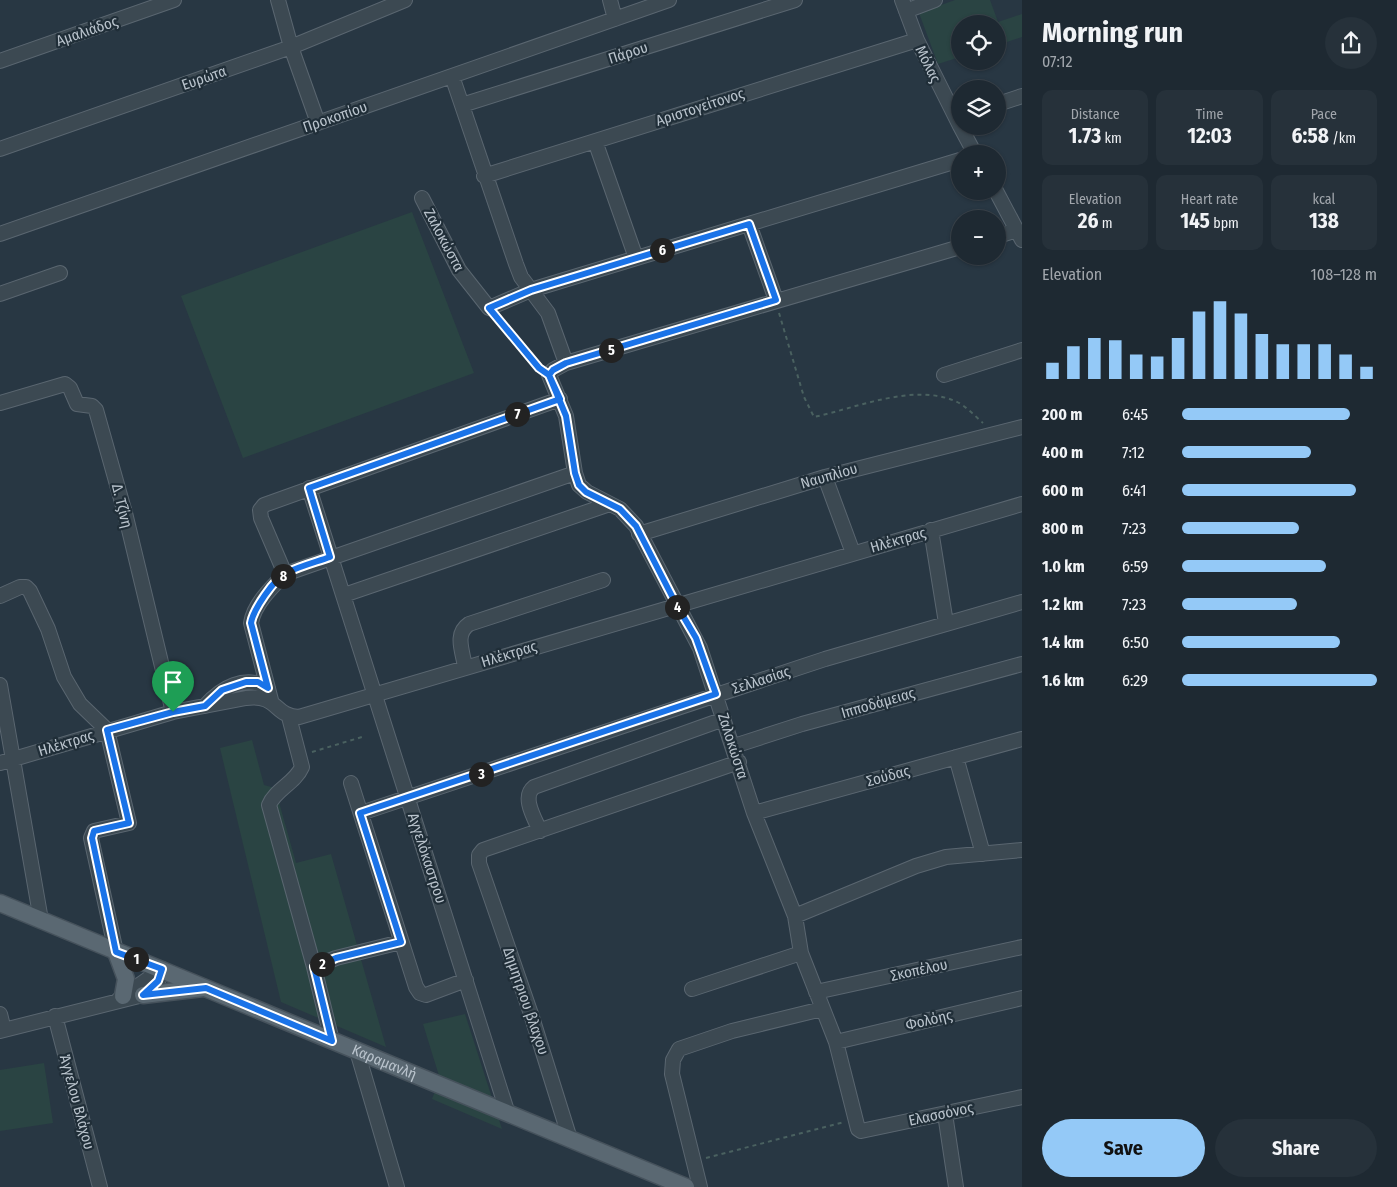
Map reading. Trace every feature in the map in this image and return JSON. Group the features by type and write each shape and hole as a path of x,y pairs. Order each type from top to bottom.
{"main road":[{"name":"Καραμανλή","path":"0,903 679,1186"},
{"path":"116,952 126,979 120,999"},
{"path":"143,995 206,988"}],"street":[{"path":"278,0 291,47 318,123"},
{"name":"Ευρώτα","path":"0,149 291,47 405,0"},
{"path":"610,0 615,19"},
{"name":"Προκοπίου","path":"0,234 669,0"},
{"name":"Πάρου","path":"462,106 795,0"},
{"path":"904,5 935,0"},
{"name":"Αμαλιάδος","path":"0,61 167,1"},
{"name":"Μόλας","path":"904,5 916,40 951,107"},
{"name":"Αριστογείτονος","path":"484,176 916,40"},
{"path":"452,76 484,176 516,264 531,290 548,313 566,363"},
{"path":"1006,101 1022,96"},
{"path":"595,141 636,258"},
{"path":"489,308 531,290 951,163"},
{"name":"Ζαλοκώστα","path":"422,198 458,270 489,308"},
{"path":"1001,200 1020,235 1006,236"},
{"path":"749,224 776,300"},
{"path":"549,375 553,370 566,363 951,250"},
{"path":"0,294 60,273"},
{"path":"944,375 1022,350"},
{"name":"Ζαλοκώστα","path":"549,375 560,399 570,433 575,473 579,485 586,492 620,509 636,526 676,604 696,638 734,746 754,813 794,916 801,953 836,1042 858,1125"},
{"name":"Δ. Τζίνη","path":"0,403 65,384 70,388 77,404 92,406 96,410 125,513 173,712"},
{"path":"285,574 261,518 260,510 264,504 560,399"},
{"name":"Ναυπλίου","path":"639,534 825,477 1022,427"},
{"path":"332,1041 314,967 269,805 271,799 299,774 302,767 300,755 289,717 270,694 251,623 252,617 268,591 285,574 575,473"},
{"path":"825,477 853,553"},
{"name":"Αγγελόκαστρου","path":"309,488 344,595 373,696 408,799 508,1114"},
{"path":"344,595 610,504"},
{"name":"Ηλέκτρας","path":"289,717 300,717 373,696 676,604 1022,504"},
{"path":"931,530 946,623"},
{"path":"465,668 460,635 463,628 469,624 603,580"},
{"path":"0,596 20,587 26,587 30,591 48,629 64,677 80,704 107,730 129,823 94,831 92,838 116,952"},
{"name":"Σελλασίας","path":"360,813 408,799 716,694 946,623 1022,602"},
{"name":"Ιπποδάμειας","path":"734,746 802,724 1022,664"},
{"path":"0,685 6,761 41,920"},
{"name":"Ηλέκτρας","path":"6,761 173,712 270,694"},
{"path":"724,719 534,787 529,791 527,797 540,831 739,762"},
{"name":"Σούδας","path":"754,813 1022,739"},
{"path":"956,757 983,854"},
{"path":"351,783 416,988 420,993 426,995 466,980"},
{"name":"Δημητριου βλαχου","path":"540,831 483,850 479,855 479,863 531,1014 570,1139"},
{"path":"794,916 934,860 960,854 1022,850"},
{"path":"314,967 336,958 401,942"},
{"name":"Σκοπέλου","path":"816,992 1022,947"},
{"path":"692,989 801,953"},
{"path":"0,1014 2,1030 120,999 143,995 158,981 162,969"},
{"path":"120,999 162,969"},
{"name":"Φολόης","path":"836,1042 1022,998"},
{"path":"700,1187 672,1074 673,1060 679,1049 732,1031 822,1009"},
{"name":"Άγγελου Βλάχου","path":"55,1016 100,1187"},
{"path":"357,1051 397,1187"},
{"name":"Ελασσόνος","path":"858,1125 945,1114 1022,1097"},
{"path":"945,1114 956,1187"}],"path":[{"path":"776,300 804,397 814,417 884,399 942,396 958,402 996,434"},
{"path":"489,308 539,368 549,375"},
{"path":"300,755 362,737"},
{"path":"694,1161 858,1125"}],"green space":[{"path":"955,0 990,0 995,15 951,15 951,60 938,64 919,13"},
{"path":"1022,14 1022,37 1006,42 1006,19"},
{"path":"412,212 474,373 243,458 181,296"},
{"path":"252,740 264,785 275,788 296,863 331,854 386,1047 281,1002 220,748"},
{"path":"465,1014 502,1129 432,1099 440,1079 423,1024"},
{"path":"44,1063 53,1123 0,1131 0,1070"}],"route":[{"path":"173,712 107,730 129,823 94,831 92,838 116,952 162,969 158,981 152,989 143,995 206,988 332,1041 314,967 336,958 401,942 360,813 408,799 716,694 696,638 676,604 636,526 620,509 586,492 579,485 575,473 566,416 558,394 552,383 549,375 553,370 566,363 776,300 749,224 531,290 489,308 539,368 549,375 552,383 556,389 558,394 560,399 309,488 330,557 285,574 268,591 252,617 251,623 268,688 258,682 246,682 222,690 214,695 205,706 173,712"}]}
